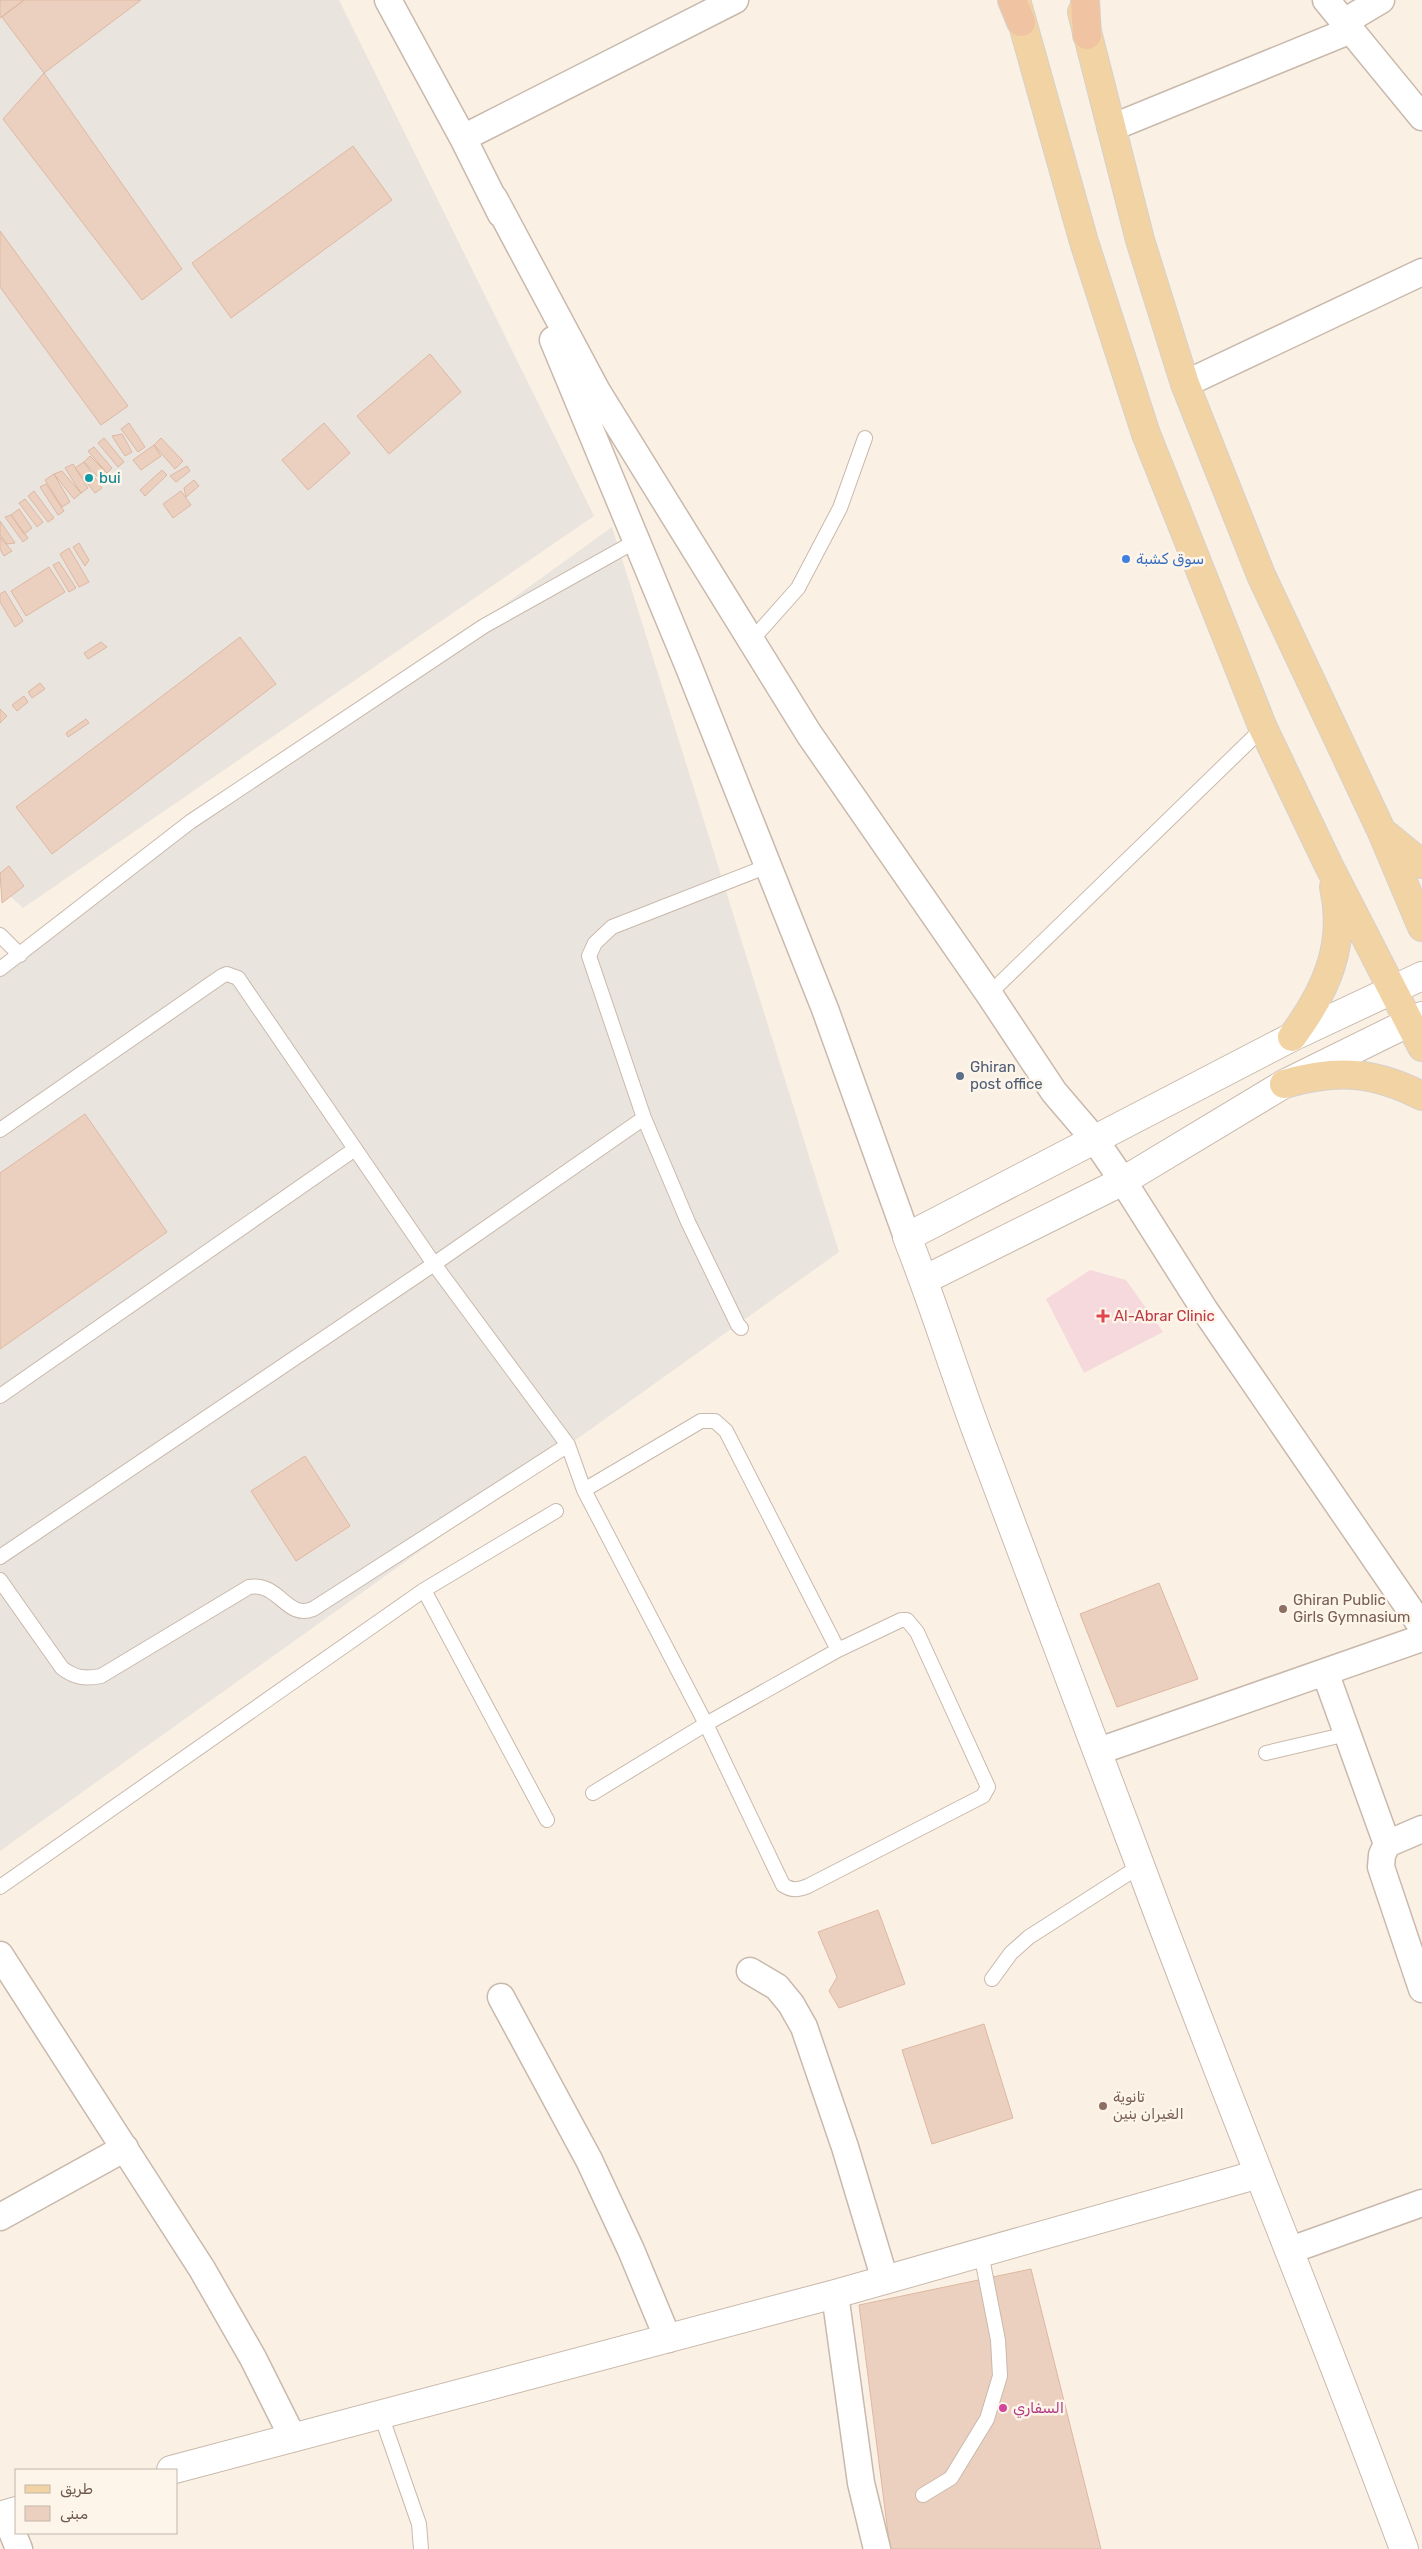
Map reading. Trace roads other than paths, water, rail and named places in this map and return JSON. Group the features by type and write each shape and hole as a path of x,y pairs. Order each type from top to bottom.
{"highway":[{"path":"1085,0 1087,35"}],"main road":[{"path":"1079,0 1140,240 1185,384 1261,575 1381,830 1422,927"},
{"path":"1016,7 1084,242 1146,434 1263,728 1329,866 1392,990 1416,1019 1422,1047"},
{"path":"1381,830 1422,864"},
{"path":"1292,1037 1318,999 1330,974 1337,938 1337,902 1329,866"},
{"path":"1284,1084 1313,1076 1342,1073 1371,1076 1399,1084 1422,1096"}],"street":[{"path":"388,0 597,391 750,642 809,734 989,994 1054,1092 1094,1140 1123,1181 1204,1309 1422,1627"},
{"path":"463,138 736,0"},
{"path":"1326,0 1422,117"},
{"path":"1111,128 1347,26 1381,0"},
{"path":"494,198 636,540 826,1010 979,1438 1099,1750 1140,1866 1259,2174 1291,2250 1404,2549"},
{"path":"1185,384 1422,272"},
{"path":"907,1237 1292,1037 1422,976"},
{"path":"924,1280 1123,1181 1284,1084 1416,1019"},
{"path":"1099,1750 1422,1638"},
{"path":"1325,1672 1387,1844"},
{"path":"1422,1829 1387,1844 1382,1855 1381,1867 1422,1989"},
{"path":"0,1955 202,2269 253,2358 293,2438"},
{"path":"750,1971 777,1988 791,2004 804,2027 845,2147 885,2280"},
{"path":"501,1997 589,2160 632,2250 668,2339"},
{"path":"0,2217 125,2148"},
{"path":"175,2469 835,2294 1259,2174"},
{"path":"1291,2250 1422,2203"},
{"path":"835,2294 861,2483 877,2549"},
{"path":"7,2514 19,2549"}],"lane":[{"path":"750,642 798,588 840,508 865,438"},
{"path":"0,969 190,822 484,626 636,540"},
{"path":"989,994 1263,728"},
{"path":"742,1328 738,1325 688,1222 644,1118 589,956 595,943 612,926 768,866"},
{"path":"0,935 20,955"},
{"path":"0,1130 227,974 238,978 434,1264 568,1445 584,1490 706,1724 783,1885 789,1889 798,1890 808,1886 986,1793 987,1782 913,1625 908,1620 901,1620 838,1650 706,1724 593,1793"},
{"path":"0,1557 434,1264 644,1118"},
{"path":"0,1396 355,1149"},
{"path":"584,1490 702,1421 714,1421 726,1431 838,1650"},
{"path":"0,1580 62,1668 70,1675 79,1678 101,1676 249,1586 266,1587 298,1611 306,1612 313,1609 568,1445"},
{"path":"0,1887 424,1590 556,1511"},
{"path":"424,1590 547,1820"},
{"path":"1266,1753 1347,1734"},
{"path":"992,1979 1011,1953 1029,1937 1140,1866"},
{"path":"924,2495 951,2478 987,2419 1000,2376 998,2340 981,2253"},
{"path":"381,2415 419,2524 421,2549"}],"place":[{"name":"bui","path":"89,478"},
{"name":"سوق كشبة","path":"1126,559"},
{"name":"Ghiran post office","path":"960,1076"},
{"name":"Al-Abrar Clinic","path":"1103,1316"},
{"name":"Ghiran Public Girls Gymnasium","path":"1283,1609"},
{"name":"تانوية الغيران بنين","path":"1103,2106"},
{"name":"السفاري","path":"1003,2408"}]}
